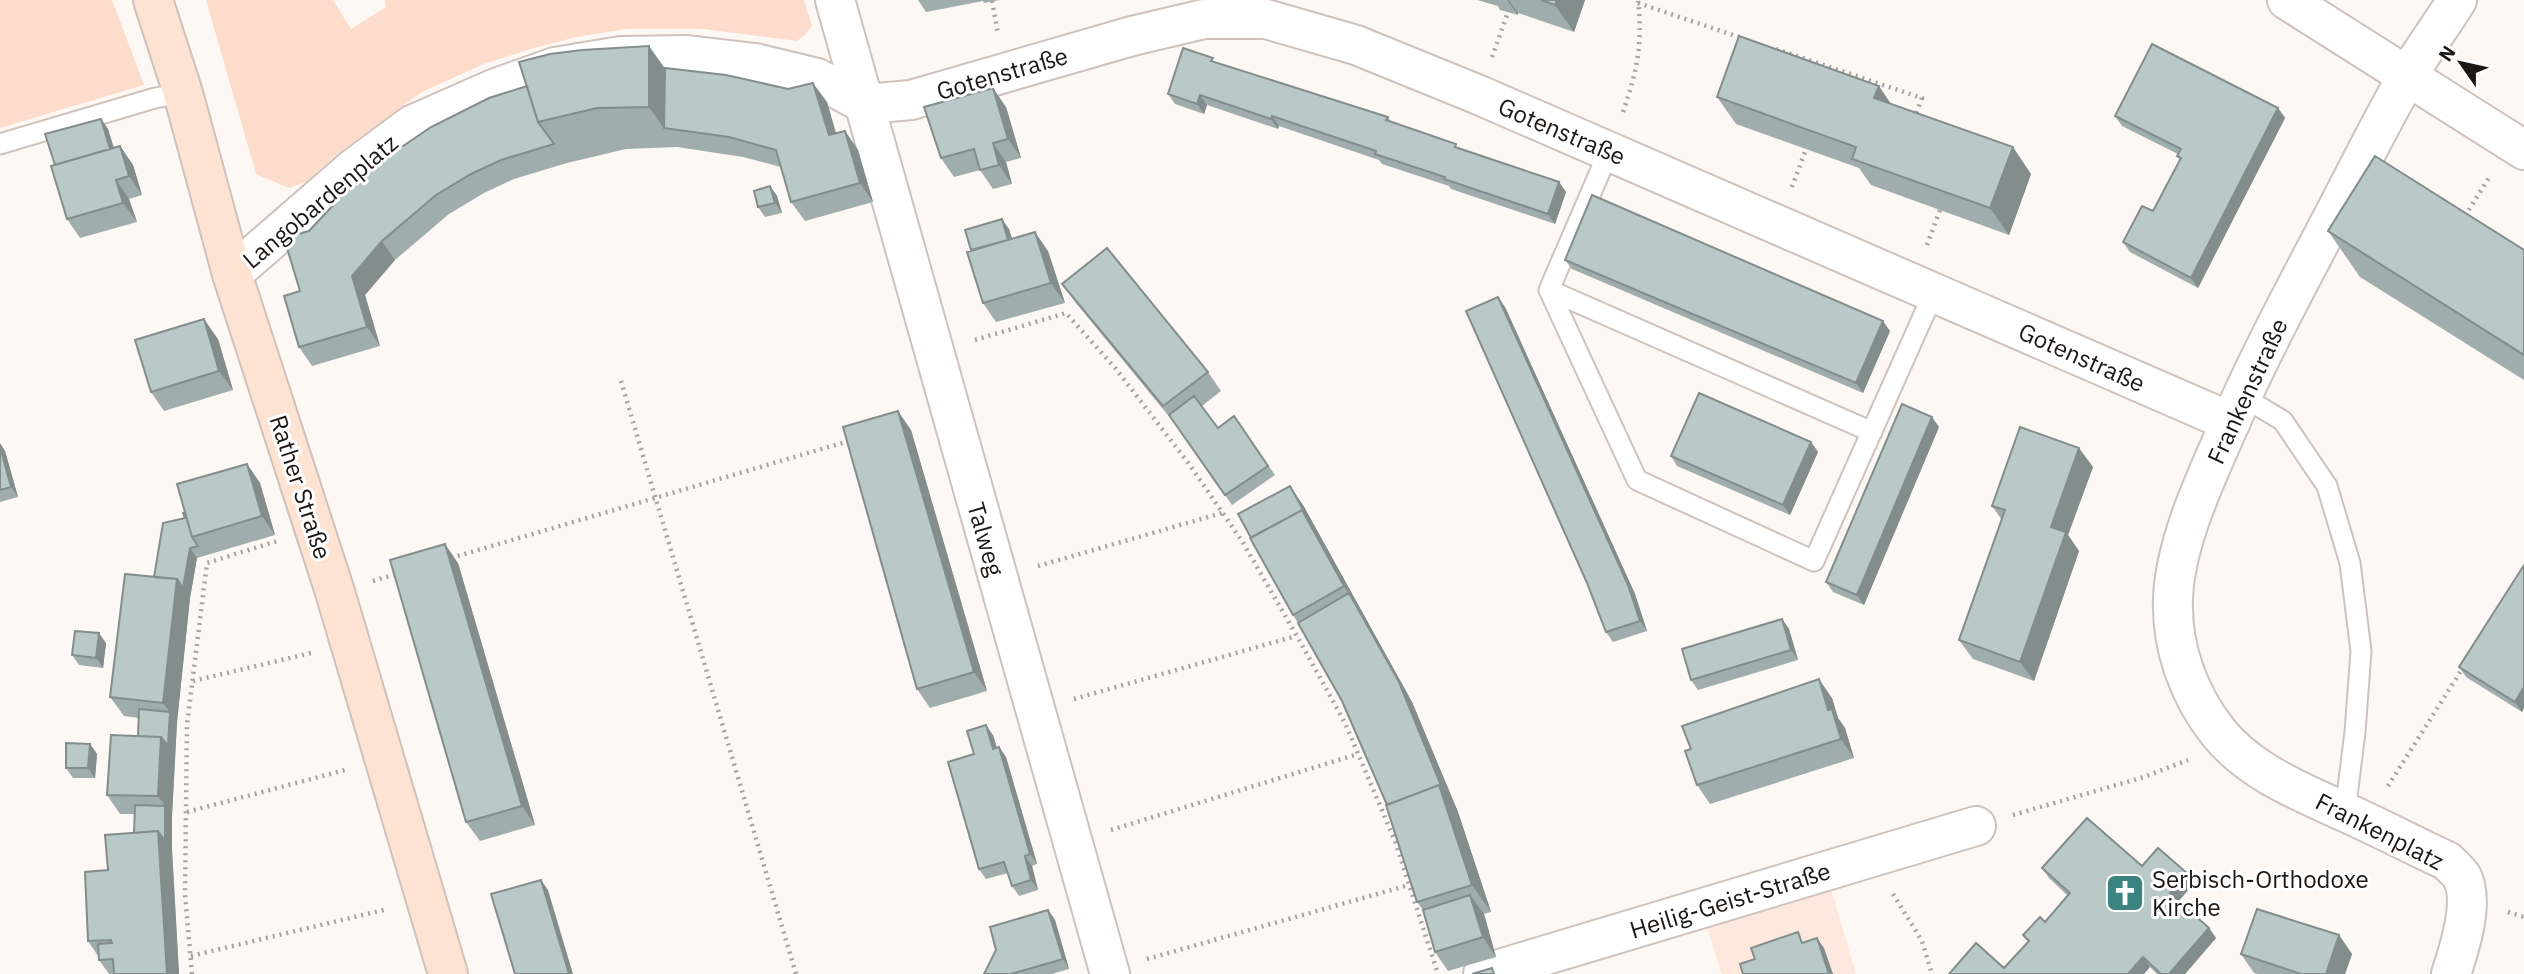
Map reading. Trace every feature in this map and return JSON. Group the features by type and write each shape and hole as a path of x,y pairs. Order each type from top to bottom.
{"street":[{"name":"Rather Straße","path":"152,0 183,93 233,274 335,592 448,974"},
{"path":"835,0 865,104"},
{"path":"2287,0 2518,146"},
{"name":"Frankenstraße","path":"2281,781 2248,761 2224,738 2195,698 2182,668 2175,632 2173,598 2177,566 2187,531 2236,409 2287,304 2407,76 2457,0"},
{"name":"Gotenstraße","path":"865,104 911,100 1132,36 1204,19 1266,19 1356,45 1934,292 2236,409"},
{"name":"Langobardenplatz","path":"233,274 354,168 412,125 496,88 555,67 621,56 687,55 755,63 817,78 865,104"},
{"name":"Talweg","path":"865,104 1110,972"},
{"name":"Frankenplatz","path":"2281,781 2448,861 2463,878 2467,898 2462,940 2451,974"},
{"name":"Heilig-Geist-Straße","path":"1483,974 1976,826"}],"lane":[{"path":"0,144 155,98 183,93"},
{"path":"1609,151 1549,290 1637,480 1814,561 1934,292"},
{"path":"1549,290 1872,432"},
{"path":"2236,409 2283,421 2327,486 2350,563 2361,651 2355,732 2355,817"}],"path":[{"path":"1609,151 1635,77 1641,30 1638,1 1754,42"},
{"path":"1767,46 1922,98 1912,126"},
{"path":"2462,220 2518,146"},
{"path":"934,353 1066,313 1116,369 1189,464 1242,541 1345,723 1395,841 1438,974"},
{"path":"621,381 796,974"},
{"path":"443,560 856,439"},
{"path":"998,578 1222,513"},
{"path":"192,974 185,894 187,725 207,563 289,537"},
{"path":"364,583 404,572"},
{"path":"1035,710 1296,636"},
{"path":"193,681 319,651"},
{"path":"2355,817 2466,662"},
{"path":"1976,826 2144,777 2206,752 2224,738"},
{"path":"1073,841 1358,754"},
{"path":"187,812 350,768"},
{"path":"1870,857 1922,941 1932,974"},
{"path":"1110,972 1409,885"},
{"path":"191,956 392,908"}],"shaded area":[{"path":"0,0 112,0 144,85 0,128"},
{"path":"206,0 333,0 351,29 386,7 385,0 804,0 812,26 797,41 703,29 626,29 534,48 484,64 422,92 336,155 306,182 289,188 256,174"},
{"path":"1831,889 1856,974 1721,974 1707,926"}],"building":[{"path":"1541,0 1557,0 1555,5"},
{"path":"1739,36 1879,86 1874,98 2013,147 1990,208 1852,159 1856,147 1717,97"},
{"path":"2152,44 2278,108 2191,278 2123,242 2142,206 2153,211 2181,158 2177,156 2181,149 2115,116"},
{"path":"649,46 649,107 597,108 538,122 519,62 582,50"},
{"path":"1183,48 1213,58 1211,61 1388,117 1386,120 1456,144 1455,147 1559,182 1548,214 1272,116 1271,119 1200,95 1197,104 1168,94"},
{"path":"665,68 726,75 788,89 813,83 829,135 845,131 860,183 791,202 776,150 729,137 664,128"},
{"path":"527,86 538,122 554,144 501,160 436,195 382,241 352,276 367,327 299,347 284,296 300,291 284,238 309,231 350,187 378,163 431,127 489,98"},
{"path":"993,88 1008,139 993,143 999,165 980,170 974,149 941,158 924,107"},
{"path":"101,119 110,149 55,165 45,134"},
{"path":"120,146 129,176 116,180 123,203 67,219 51,166"},
{"path":"2375,156 2524,250 2524,355 2328,231"},
{"path":"770,186 775,203 758,207 754,191"},
{"path":"1592,195 1883,321 1856,383 1565,260"},
{"path":"1002,219 1008,240 971,250 965,230"},
{"path":"1035,232 1051,283 983,303 967,252"},
{"path":"1107,248 1208,372 1163,406 1062,284"},
{"path":"1498,297 1628,585 1640,621 1606,632 1587,583 1466,311"},
{"path":"204,319 219,371 151,392 135,340"},
{"path":"1699,393 1811,442 1783,505 1671,456"},
{"path":"1194,396 1218,428 1234,416 1268,466 1225,495 1169,415"},
{"path":"1902,404 1932,417 1857,595 1826,582"},
{"path":"898,411 974,672 917,689 843,427"},
{"path":"2020,427 2079,448 2051,527 2066,532 2020,662 1959,640 2005,510 1992,506"},
{"path":"0,447 11,487 0,490"},
{"path":"247,464 262,516 192,537 177,484"},
{"path":"1290,486 1307,517 1302,510 1251,538 1238,514"},
{"path":"1302,510 1344,586 1293,615 1250,538"},
{"path":"185,512 192,537 198,546 190,548 183,588 177,579 154,577 163,523 185,518"},
{"path":"445,544 522,806 466,822 390,560"},
{"path":"2524,565 2524,687 2515,702 2459,667"},
{"path":"125,574 177,579 163,703 110,697"},
{"path":"1349,593 1399,682 1444,793 1439,785 1387,805 1342,701 1298,623"},
{"path":"1782,619 1791,650 1691,680 1682,649"},
{"path":"75,631 99,633 96,658 72,655"},
{"path":"1819,679 1828,710 1832,709 1841,739 1697,785 1685,751 1691,749 1682,726"},
{"path":"139,709 170,712 168,746 161,737 138,736"},
{"path":"986,725 993,749 999,747 1030,854 1025,856 1031,880 1012,886 1004,862 979,869 948,762 974,754 967,731"},
{"path":"111,735 161,737 158,796 107,795"},
{"path":"66,743 90,744 88,768 66,768"},
{"path":"1439,785 1472,885 1417,902 1386,805"},
{"path":"135,805 165,806 165,841 158,831 134,833"},
{"name":"Serbisch-Orthodoxe Kirche","path":"2087,818 2142,866 2158,848 2187,873 2170,893 2209,928 2169,974 2161,974 2143,957 2128,974 1949,974 1976,943 2004,968 2029,941 2023,935 2040,917 2045,922 2070,893 2042,868"},
{"path":"158,831 167,974 114,974 113,959 99,960 98,944 112,943 111,940 88,941 85,872 108,870 105,835"},
{"path":"541,880 569,974 515,974 491,894"},
{"path":"1470,895 1483,937 1435,952 1423,910"},
{"path":"2257,909 2339,935 2326,974 2301,974 2241,954"},
{"path":"1048,910 1063,959 1011,974 984,974 996,950 990,927"},
{"path":"1798,932 1802,943 1817,938 1829,974 1743,974 1740,964 1755,959 1751,948"},
{"path":"1492,968 1494,974 1472,974"}],"place":[{"name":"Serbisch-Orthodoxe Kirche","path":"2125,893"}]}
